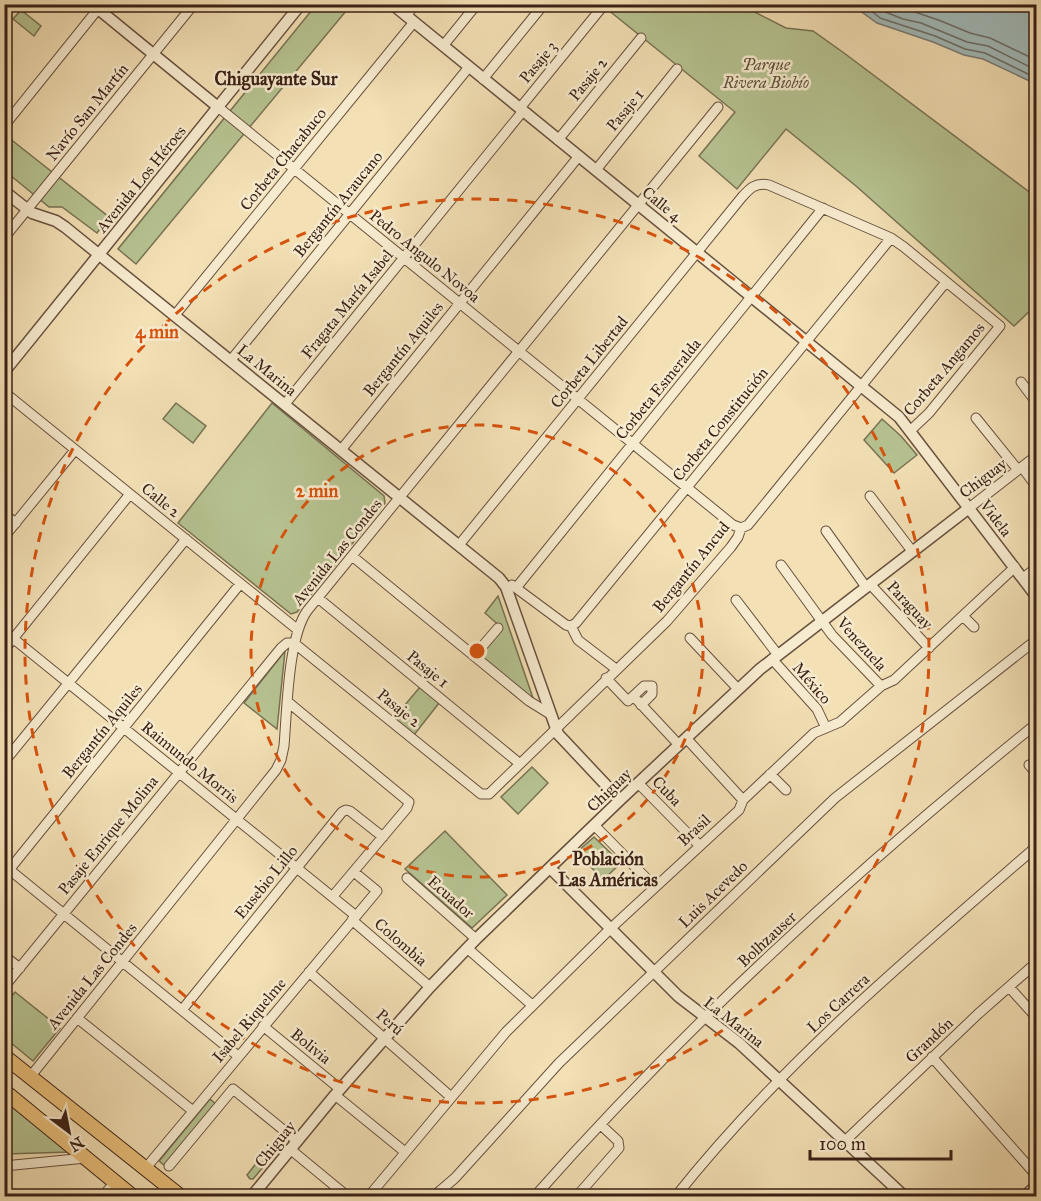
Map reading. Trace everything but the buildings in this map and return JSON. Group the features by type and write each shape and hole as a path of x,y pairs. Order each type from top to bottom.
{"main road":[{"path":"4,1056 180,1197"},
{"path":"4,1091 132,1197"}],"street":[{"path":"4,13 12,4"},
{"name":"Navío San Martín","path":"4,238 194,4"},
{"name":"Avenida Los Héroes","path":"4,372 301,4"},
{"name":"Calle 4","path":"392,4 862,385 911,430"},
{"name":"Corbeta Chacabuco","path":"175,315 294,169 410,19 415,4"},
{"path":"443,46 477,4"},
{"path":"483,79 544,4"},
{"path":"4,126 98,6"},
{"name":"Pedro Angulo Novoa","path":"98,6 153,54 349,214 733,525 741,528"},
{"name":"Pasaje 3","path":"521,110 603,6"},
{"name":"Pasaje 2","path":"558,140 641,38"},
{"name":"Bergantín Araucano","path":"231,360 469,67"},
{"name":"Pasaje 1","path":"596,170 678,69"},
{"name":"Avenida Las Condes","path":"30,1077 279,765 284,746 294,643 303,617 718,107"},
{"name":"Fragata María Isabel","path":"285,404 521,110"},
{"name":"Bergantín Aquiles","path":"341,450 579,156"},
{"name":"Corbeta Libertad","path":"459,546 754,185 766,184 823,208"},
{"name":"La Marina","path":"4,191 39,217 61,224 504,584 516,588 566,625 571,626 578,640 616,669"},
{"path":"823,208 891,238 946,282"},
{"name":"Corbeta Esmeralda","path":"516,588 823,208"},
{"name":"Corbeta Constitución","path":"571,626 576,623 891,238"},
{"name":"Corbeta Angamos","path":"911,430 929,413 1000,326 946,282"},
{"name":"Bergantín Ancud","path":"485,795 489,794 674,613 731,547 741,528 748,525 946,282"},
{"path":"1021,382 1036,402"},
{"name":"Calle 2","path":"4,392 298,630"},
{"path":"976,418 1036,486"},
{"name":"Videla","path":"911,430 1036,596"},
{"path":"4,537 75,450"},
{"name":"Chiguay","path":"252,1197 293,1145 430,987 476,939 682,741 775,657 1036,456"},
{"path":"4,650 130,494"},
{"path":"870,496 912,551"},
{"path":"4,514 16,523"},
{"name":"Paraguay","path":"826,531 868,585 929,648"},
{"path":"4,762 186,539"},
{"path":"352,556 529,701 550,714"},
{"name":"Venezuela","path":"781,565 832,634 880,687"},
{"name":"Brasil","path":"369,1197 498,1040 532,1005 610,929 739,810 743,800 812,735 840,722 880,687 894,680 1015,567"},
{"path":"1023,578 1036,568"},
{"name":"Bergantín Aquiles","path":"7,868 240,584"},
{"path":"504,584 555,728 562,740 620,800"},
{"name":"Pasaje 1","path":"318,598 519,763"},
{"name":"México","path":"736,600 775,657 817,709 826,728"},
{"path":"963,616 974,627"},
{"path":"474,656 498,628"},
{"name":"Raimundo Morris","path":"4,631 333,896 354,918"},
{"path":"690,638 738,689"},
{"name":"Luis Acevedo","path":"434,1197 455,1178 559,1063 850,784 1036,640"},
{"name":"Pasaje Enrique Molina","path":"4,987 281,648 287,643 294,643"},
{"name":"Pasaje 2","path":"294,643 485,795"},
{"path":"606,678 628,701 644,686 652,686 652,694 641,705"},
{"path":"633,696 743,800"},
{"path":"288,702 409,803 333,896"},
{"name":"Bolhzauser","path":"535,1197 705,1017 916,823 1036,724"},
{"path":"1029,765 1036,773"},
{"path":"770,774 786,790"},
{"name":"Cuba","path":"638,783 700,846"},
{"name":"Eusebio Lillo","path":"182,1010 344,810 350,811 383,837"},
{"path":"594,825 655,887"},
{"name":"Los Carrera","path":"676,1197 719,1143 779,1079 888,978 1036,847"},
{"path":"7,868 238,1056"},
{"name":"La Marina","path":"550,868 684,1002 729,1034 904,1197"},
{"name":"Isabel Riquelme","path":"145,1169 377,891 354,872"},
{"name":"Ecuador","path":"407,878 476,939"},
{"name":"Colombia","path":"354,918 430,987"},
{"path":"467,948 532,1005"},
{"path":"4,956 20,968"},
{"name":"Grandón","path":"845,1141 932,1057 1036,963"},
{"name":"Perú","path":"309,972 451,1097"},
{"path":"1009,987 1036,1017"},
{"path":"78,1018 193,1111"},
{"name":"Bolivia","path":"263,1026 405,1152"},
{"path":"932,1057 1036,1175"},
{"path":"169,1166 233,1089 347,1197"},
{"path":"577,1197 620,1148 618,1142 601,1125"},
{"path":"4,1166 86,1158"},
{"path":"103,1197 115,1182"},
{"path":"1025,1197 1036,1186"}],"green space":[{"path":"316,5 351,5 136,264 118,249"},
{"name":"Parque Rivera Biobío","path":"602,5 741,5 786,28 813,31 1036,197 1036,305 1014,326 856,186 786,129 737,189 699,156 735,112"},
{"path":"21,10 41,26 34,36 13,19"},
{"path":"4,134 109,217 97,233 62,207 49,207 5,171"},
{"path":"176,403 206,426 193,443 163,419"},
{"path":"272,403 384,496 385,503 297,612 291,614 178,523"},
{"path":"882,419 917,455 894,473 864,440"},
{"path":"498,596 534,701 480,655 502,628 485,613"},
{"path":"285,651 277,729 244,703"},
{"path":"420,687 439,703 414,735 394,718"},
{"path":"532,767 548,783 518,814 501,797"},
{"path":"445,831 507,895 472,928 405,869"},
{"path":"594,837 621,863 603,880 577,852"},
{"path":"15,992 60,1028 33,1061 5,1038 5,1005"},
{"path":"210,1099 217,1105 165,1166 159,1161"},
{"path":"5,1100 70,1152 5,1154"},
{"path":"279,1136 283,1139 283,1143 271,1158 268,1158 264,1152"},
{"path":"258,1161 263,1162 264,1166 253,1179 250,1179 247,1175"}],"water":[{"path":"852,5 1036,5 1036,84 983,59 964,55 877,23"}],"district":[{"name":"Chiguayante Sur","path":"276,79"},
{"name":"Población Las Américas","path":"608,869"}]}
